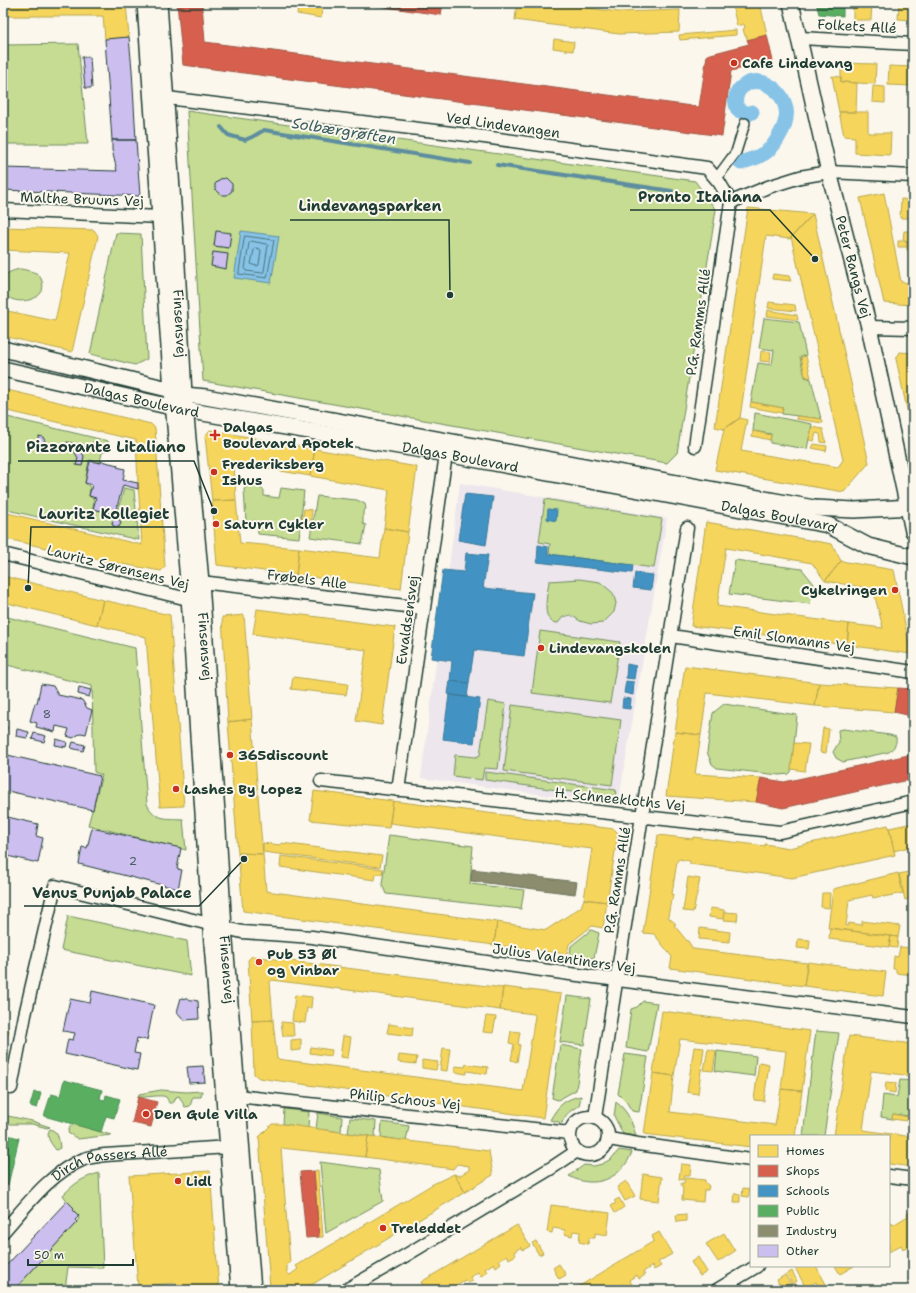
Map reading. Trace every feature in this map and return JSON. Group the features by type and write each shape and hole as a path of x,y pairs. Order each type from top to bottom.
{"street":[{"name":"Finsensvej","path":"146,3 152,93 167,219 179,408 195,601 218,813 217,927 235,1147 253,1290"},
{"name":"Finsensvej","path":"160,3 166,98 167,219"},
{"name":"Peter Bangs Vej","path":"791,3 829,172 869,327 911,507 913,531"},
{"name":"Folkets Allé","path":"800,38 913,44"},
{"name":"Ved Lindevangen","path":"152,93 166,98 484,137 707,168 731,202"},
{"path":"716,179 736,152 745,123"},
{"path":"731,202 768,187 800,177 829,172 913,176"},
{"name":"P.G. Ramms Allé","path":"695,446 731,202"},
{"name":"Malthe Bruuns Vej","path":"3,210 167,219"},
{"path":"869,327 913,328"},
{"name":"Dalgas Boulevard","path":"3,349 178,392 828,525 868,546 913,557"},
{"name":"Dalgas Boulevard","path":"3,370 179,408 446,447 814,508 854,510 911,507"},
{"name":"Ewaldsensvej","path":"398,790 446,447"},
{"name":"P.G. Ramms Allé","path":"595,1117 687,528"},
{"name":"Lauritz Sørensens Vej","path":"3,554 195,601"},
{"name":"Frøbels Alle","path":"194,581 423,608"},
{"name":"Emil Slomanns Vej","path":"670,636 913,672"},
{"name":"H. Schneekloths Vej","path":"321,781 780,832 913,802"},
{"name":"Julius Valentiners Vej","path":"11,1088 25,1014 55,886 242,932 312,937 617,980 913,1017"},
{"name":"Finsensvej","path":"217,927 237,1096 235,1147 239,1290"},
{"name":"Philip Schous Vej","path":"237,1096 570,1133"},
{"path":"587,1117 595,1117 606,1126 609,1139 607,1146 596,1155 583,1155 573,1146 570,1140 570,1133 573,1126 579,1120 587,1117"},
{"path":"609,1139 750,1160"},
{"name":"Dirch Passers Allé","path":"3,1232 49,1182 67,1168 85,1159 105,1155 235,1147"},
{"path":"346,1290 554,1167 577,1151"},
{"path":"890,1176 913,1179"},
{"path":"717,1290 755,1267"}],"shaded area":[{"name":"Lindevangskolen","path":"460,483 667,518 618,805 421,778"}],"green space":[{"path":"78,44 88,144 3,144 3,45"},
{"path":"187,111 695,181 716,210 677,453 667,463 203,381"},
{"path":"116,233 141,234 147,359 135,365 90,354"},
{"path":"21,269 36,273 42,280 43,286 42,292 36,297 21,301 11,299 7,296 3,290 3,277 11,272"},
{"path":"764,318 799,322 806,355 800,357 805,377 811,379 821,419 782,414 783,408 751,402 758,363 772,365 774,350 759,348"},
{"path":"755,413 812,424 807,449 770,443 771,434 753,431"},
{"path":"3,416 108,441 109,449 102,453 100,462 89,460 85,483 90,487 89,496 94,499 93,509 116,514 124,488 134,490 139,540 3,509"},
{"path":"261,482 260,488 264,490 264,496 279,498 281,488 304,491 299,538 258,534 257,521 246,522 244,489 251,483"},
{"path":"317,496 357,500 365,504 366,509 363,511 363,524 366,525 362,544 310,537"},
{"path":"545,499 662,519 654,568 549,554 550,544 539,542"},
{"path":"735,560 802,569 814,584 810,604 729,594"},
{"path":"579,579 600,582 613,593 616,603 614,612 603,623 591,624 580,621 571,615 563,617 558,623 552,622 548,618 546,606 549,581"},
{"path":"3,616 135,648 147,804 154,813 162,818 183,819 186,850 88,825 102,775 94,772 92,686 3,664"},
{"path":"540,631 620,642 610,703 532,693"},
{"path":"488,701 506,704 498,769 484,768 482,780 453,776 455,755 476,757 480,755"},
{"path":"724,704 797,715 791,772 789,774 779,775 717,768 712,764 707,752 713,713"},
{"path":"512,705 621,720 612,785 504,771"},
{"path":"843,729 890,735 896,737 896,744 889,752 843,762 836,758 833,752 839,742 838,730"},
{"path":"485,772 616,790 615,798 485,780"},
{"path":"389,835 473,846 470,884 524,890 521,909 386,894 382,884"},
{"path":"68,916 187,941 191,976 61,950"},
{"path":"591,930 599,933 594,958 570,955 571,946"},
{"path":"567,996 591,999 584,1045 560,1042"},
{"path":"643,1001 657,1003 648,1052 626,1048 631,1009 637,1007"},
{"path":"816,1031 839,1033 824,1135 803,1135"},
{"path":"560,1045 582,1049 576,1090 558,1100 552,1098"},
{"path":"717,1051 756,1056 754,1076 715,1071"},
{"path":"625,1054 648,1057 639,1112 632,1111 627,1103 618,1094"},
{"path":"900,1080 913,1081 913,1122 908,1122 908,1116 893,1114 892,1119 881,1117 883,1095 897,1097"},
{"path":"161,1090 186,1092 202,1091 201,1097 193,1097 190,1106 185,1107 179,1096 176,1097 172,1103 169,1103 164,1096 138,1097 139,1094"},
{"path":"581,1096 579,1106 573,1109 565,1117 562,1123 550,1120 562,1104 570,1099"},
{"path":"616,1102 624,1109 629,1117 636,1136 623,1134 614,1116"},
{"path":"284,1109 309,1112 308,1128 283,1124"},
{"path":"318,1113 342,1117 341,1132 316,1129"},
{"path":"3,1115 32,1121 50,1127 47,1128 32,1124 10,1124 3,1119"},
{"path":"350,1118 376,1121 375,1137 348,1133"},
{"path":"382,1122 409,1126 406,1141 381,1137"},
{"path":"74,1124 111,1135 78,1139 68,1133 69,1128"},
{"path":"50,1129 57,1134 59,1139 60,1148 56,1150 48,1137"},
{"path":"619,1150 632,1152 621,1169 614,1175 597,1182 578,1180 569,1176 584,1165 594,1166 602,1164 611,1159"},
{"path":"320,1162 379,1170 383,1201 326,1233"},
{"path":"99,1173 103,1268 68,1267 65,1290 14,1290 79,1219 63,1195 79,1181"}],"water":[{"path":"241,231 279,236 271,283 234,278"}],"building: Homes":[{"path":"3,3 126,3 129,37 105,39 103,16 3,16"},
{"path":"305,3 323,3 321,18 297,14 298,8 304,8"},
{"path":"517,3 550,3 619,12 680,10 679,32 619,34 515,20"},
{"path":"760,3 767,35 747,40 747,36 745,36 743,29 745,28 744,24 737,26 733,9"},
{"path":"853,3 872,3 871,20 853,20"},
{"path":"899,3 913,3 913,20 898,19"},
{"path":"736,30 736,35 680,40 679,35"},
{"path":"554,39 574,42 573,51 553,48"},
{"path":"841,63 876,64 875,84 841,82"},
{"path":"889,66 913,67 913,86 888,85"},
{"path":"832,76 841,77 841,82 857,83 856,112 839,112"},
{"path":"873,86 885,87 885,103 872,102"},
{"path":"839,112 868,112 868,133 891,133 890,155 855,153 855,137 844,136"},
{"path":"910,135 913,135 913,155 909,155"},
{"path":"884,193 901,282 913,283 913,305 884,303 860,198"},
{"path":"901,199 913,200 913,223 912,218 900,218"},
{"path":"748,208 813,214 790,239 766,236 740,418 724,429 715,427"},
{"path":"813,214 869,463 844,492 715,470 724,429 740,418 747,420 741,451 838,467 843,460 791,237"},
{"path":"3,227 94,230 98,236 72,352 3,336 3,310 55,321 70,253 3,250"},
{"path":"904,231 913,231 913,241 903,240"},
{"path":"898,241 907,241 907,247 898,247"},
{"path":"907,241 913,241 913,250 907,250"},
{"path":"773,274 789,276 791,281 772,279"},
{"path":"769,302 795,305 796,311 768,308"},
{"path":"768,310 797,315 798,320 767,316"},
{"path":"761,351 771,352 770,362 760,361"},
{"path":"900,352 913,353 913,437 896,359"},
{"path":"806,356 811,378 805,376 801,357"},
{"path":"3,389 151,424 155,428 165,567 161,571 89,558 3,538 3,512 142,545 136,440 3,410"},
{"path":"751,402 783,408 782,413 750,407"},
{"path":"797,416 822,419 823,423 796,419"},
{"path":"812,427 823,429 826,443 821,442 820,434 816,433 814,441 809,440"},
{"path":"210,430 315,449 310,476 234,463 236,500 212,501 205,436"},
{"path":"753,431 771,435 770,440 752,436"},
{"path":"814,444 827,446 826,451 812,448"},
{"path":"315,449 417,467 408,532 384,528 389,490 310,476"},
{"path":"236,500 240,543 299,548 296,575 217,565 212,501"},
{"path":"304,509 312,510 311,522 302,521"},
{"path":"706,522 832,544 841,561 825,581 812,563 726,548 717,606 849,624 847,645 691,626"},
{"path":"384,528 408,532 401,589 296,575 299,548 380,558"},
{"path":"841,561 894,570 911,654 847,645 849,624 883,628 873,589 825,581"},
{"path":"3,576 103,600 97,625 3,602"},
{"path":"103,600 170,615 184,806 160,807 146,637 97,625"},
{"path":"257,609 395,627 382,725 356,721 366,650 253,634"},
{"path":"244,615 252,719 228,722 222,617"},
{"path":"685,666 819,683 815,706 707,693 701,735 675,732"},
{"path":"293,677 348,684 346,695 291,689"},
{"path":"819,683 898,688 894,712 815,706"},
{"path":"252,719 263,854 238,853 228,722"},
{"path":"823,728 829,729 826,753 820,752"},
{"path":"675,732 701,735 695,774 761,778 756,802 666,796"},
{"path":"794,743 809,744 805,771 791,769"},
{"path":"314,791 393,801 389,828 310,820"},
{"path":"393,801 614,829 618,833 607,902 584,899 592,849 390,823"},
{"path":"913,823 913,846 894,851 889,828"},
{"path":"888,825 895,855 792,878 690,864 690,861 679,859 677,861 673,894 668,917 676,924 674,925 693,949 807,963 804,986 670,968 672,957 654,934 643,933 658,835 693,839 693,837 765,846 765,844 789,848"},
{"path":"263,843 281,845 281,843 382,856 380,867 263,852"},
{"path":"238,853 263,854 266,891 497,922 494,945 243,911"},
{"path":"281,856 383,869 382,874 376,874 375,880 280,867"},
{"path":"913,871 913,898 905,900 899,874"},
{"path":"898,873 903,893 873,898 872,895 849,900 846,926 848,926 849,923 862,925 862,921 900,926 898,937 828,928 833,889"},
{"path":"688,877 700,879 693,912 683,911"},
{"path":"822,893 830,893 829,908 821,907"},
{"path":"584,899 607,902 603,928 592,926 569,944 567,954 494,945 497,922 546,930 581,907"},
{"path":"710,908 724,910 723,919 709,917"},
{"path":"725,912 738,913 737,921 724,920"},
{"path":"700,928 730,932 729,942 699,939"},
{"path":"830,928 891,936 889,947 829,939"},
{"path":"891,936 898,937 897,948 889,947"},
{"path":"798,939 810,940 809,949 797,948"},
{"path":"900,947 913,948 913,975 896,973 896,969 893,969 894,956 898,957"},
{"path":"252,956 503,988 500,1010 272,980 270,982 273,1020 252,1021 248,960"},
{"path":"808,962 886,972 883,996 804,986"},
{"path":"503,987 561,994 543,1118 259,1078 254,1074 252,1021 273,1020 277,1059 523,1091 535,1016 534,1014 500,1010"},
{"path":"295,995 312,997 311,1008 307,1008 305,1023 292,1021"},
{"path":"662,1011 810,1031 802,1091 781,1089 786,1051 680,1039 674,1076 653,1073"},
{"path":"486,1016 496,1017 493,1033 483,1032"},
{"path":"281,1022 293,1023 294,1036 283,1036"},
{"path":"389,1024 413,1028 412,1036 387,1033"},
{"path":"3,1029 9,1030 3,1055"},
{"path":"511,1031 520,1032 518,1044 520,1045 517,1062 511,1060 514,1044 509,1043"},
{"path":"343,1036 351,1037 348,1058 340,1057"},
{"path":"849,1036 913,1044 913,1076 871,1071 863,1130 913,1137 913,1167 890,1164 890,1135 834,1135"},
{"path":"301,1039 301,1050 291,1051 291,1040"},
{"path":"311,1047 332,1050 331,1056 310,1053"},
{"path":"694,1047 704,1048 698,1094 687,1092"},
{"path":"443,1048 450,1049 447,1071 440,1070"},
{"path":"708,1049 716,1051 713,1071 704,1070"},
{"path":"399,1055 417,1057 416,1064 398,1062"},
{"path":"422,1060 438,1062 436,1070 422,1068"},
{"path":"759,1062 769,1064 764,1101 754,1100"},
{"path":"466,1064 488,1067 487,1074 467,1071 466,1074 455,1072 455,1066 465,1067"},
{"path":"653,1073 674,1076 670,1112 775,1125 781,1089 802,1091 795,1135 750,1135 750,1147 644,1134"},
{"path":"886,1082 896,1083 895,1093 885,1091"},
{"path":"893,1114 908,1117 907,1121 892,1119"},
{"name":"Treleddet","path":"272,1124 283,1124 368,1136 365,1157 281,1148 290,1263 287,1264 287,1273 290,1275 298,1269 296,1266 433,1184 454,1174 465,1192 303,1290 274,1290 270,1288 259,1137"},
{"path":"368,1136 489,1151 493,1175 465,1192 454,1174 459,1176 469,1170 469,1166 457,1164 453,1169 365,1157"},
{"path":"681,1164 691,1165 690,1176 684,1176 683,1180 679,1179"},
{"path":"318,1170 323,1237 319,1237 314,1171"},
{"path":"210,1171 219,1290 176,1290 176,1283 138,1286 129,1176"},
{"path":"643,1174 662,1177 659,1201 640,1199"},
{"path":"685,1178 705,1180 709,1186 708,1190 704,1190 703,1202 682,1200 683,1187 681,1187 681,1183 684,1183"},
{"path":"626,1181 635,1196 625,1201 617,1187"},
{"path":"743,1188 750,1189 748,1197 742,1196"},
{"path":"735,1193 740,1194 740,1202 734,1202"},
{"path":"619,1198 624,1207 615,1213 611,1206 616,1203 614,1201"},
{"path":"551,1205 610,1213 607,1235 595,1233 595,1238 589,1238 588,1244 579,1242 580,1232 573,1231 572,1236 564,1234 565,1230 553,1228 552,1233 547,1232"},
{"path":"912,1211 913,1237 911,1238 913,1243 903,1249 901,1245 890,1251 890,1224 892,1223 893,1225 908,1216 907,1214"},
{"path":"686,1214 686,1221 677,1222 676,1215"},
{"path":"517,1225 530,1246 523,1250 521,1247 514,1252 516,1255 509,1259 507,1255 499,1260 501,1263 496,1267 494,1263 485,1269 487,1272 481,1276 478,1272 470,1277 473,1281 468,1283 465,1280 456,1285 458,1289 456,1290 425,1290 421,1282"},
{"path":"659,1232 672,1254 658,1262 661,1266 654,1270 652,1266 643,1272 645,1275 639,1279 637,1275 629,1280 632,1284 625,1288 623,1284 615,1289 616,1290 573,1290 654,1241 652,1236"},
{"path":"724,1233 735,1251 718,1262 706,1244"},
{"path":"536,1241 543,1253 539,1255 532,1243"},
{"path":"698,1257 707,1272 700,1276 691,1262"},
{"path":"559,1264 566,1275 559,1279 553,1268"},
{"path":"817,1267 827,1286 820,1289 816,1282 806,1288 795,1268"},
{"path":"836,1267 852,1267 840,1274"},
{"path":"792,1271 797,1281 792,1284 787,1274"},
{"path":"785,1275 791,1285 784,1290 767,1290 779,1283 777,1280"}],"building: Shops":[{"path":"177,3 202,3 205,42 699,107 707,55 749,44 747,40 767,35 773,61 731,71 722,136 183,65"},
{"path":"357,3 443,3 441,15"},
{"path":"898,688 913,689 913,748 907,715 894,712"},
{"path":"913,754 913,779 783,808 756,802 761,778 784,782"},
{"name":"Den Gule Villa","path":"138,1097 157,1102 155,1109 158,1110 151,1127 132,1123"},
{"path":"314,1171 319,1237 306,1238 300,1172"}],"building: Schools":[{"path":"465,494 493,497 486,545 458,540"},
{"path":"548,509 557,510 556,521 547,519"},
{"path":"538,545 548,547 548,554 633,565 632,573 537,562"},
{"path":"466,553 488,555 483,588 533,593 524,656 474,650 469,683 450,681 452,661 431,658 443,570 464,572"},
{"path":"635,573 653,575 651,590 633,588"},
{"path":"627,664 636,666 634,679 626,678"},
{"path":"450,681 469,683 467,697 448,694"},
{"path":"626,681 634,682 633,695 624,693"},
{"path":"449,695 480,699 474,743 443,739"},
{"path":"623,698 631,699 630,709 622,708"}],"building: Public":[{"path":"816,3 843,3 843,16 819,14"},
{"path":"64,1080 102,1090 100,1099 105,1100 106,1095 120,1099 114,1118 106,1116 101,1132 44,1116 51,1094 60,1096"},
{"path":"34,1092 41,1093 37,1108 30,1106"},
{"path":"3,1134 19,1138 8,1185 3,1184"}],"building: Industry":[{"path":"472,869 577,882 575,894 471,881"}],"building: Other":[{"path":"129,37 136,140 112,140 105,39"},
{"path":"82,57 90,57 92,88 85,88"},
{"path":"112,140 136,140 140,196 3,190 3,168 117,171 112,150"},
{"path":"226,178 232,184 232,191 227,195 222,195 215,189 215,184 220,179"},
{"path":"216,231 231,233 229,248 214,246"},
{"path":"213,252 228,254 226,269 211,266"},
{"path":"39,436 43,437 45,441 43,446 39,446 36,442"},
{"path":"67,442 76,444 84,456 82,466 76,465 78,458 73,449 66,447"},
{"path":"93,442 98,443 100,447 97,451 92,450 91,446"},
{"path":"90,461 101,463 101,461 118,465 117,467 125,469 123,480 138,483 138,489 123,485 115,514 93,509 96,498 89,496 92,485 85,483"},
{"path":"3,489 6,491 5,496 3,497"},
{"path":"115,518 119,519 121,523 119,527 113,526 112,522"},
{"path":"41,684 53,686 58,695 82,700 87,708 92,710 86,734 81,733 73,738 67,736 69,729 56,726 55,732 36,727 37,723 30,721 35,703 37,703"},
{"path":"79,687 91,690 89,697 78,694"},
{"path":"3,707 6,708 3,721"},
{"path":"3,726 7,727 6,733 3,732"},
{"path":"17,729 29,732 27,738 16,736"},
{"path":"34,733 46,736 44,742 32,739"},
{"path":"56,739 67,742 66,747 55,745"},
{"path":"73,742 85,745 83,751 71,748"},
{"path":"3,754 100,776 93,810 3,790"},
{"path":"3,816 38,824 36,836 43,838 38,863 3,855"},
{"path":"92,828 181,848 177,869 182,870 178,889 79,864 82,847 87,848"},
{"path":"92,991 154,1005 147,1040 137,1038 134,1053 140,1054 137,1070 65,1054 68,1039 73,1040 75,1033 63,1031 70,999 90,1003"},
{"path":"181,998 198,1001 199,1019 184,1020 177,1012"},
{"path":"203,1066 205,1082 189,1083 187,1067"},
{"path":"3,1095 7,1095 4,1107 3,1107"},
{"path":"67,1201 79,1216 75,1220 77,1222 14,1290 3,1290 3,1269"}],"waterway":[{"path":"741,163 764,154 775,143 786,120 786,109 781,97 772,87 761,82 748,83 740,89 736,96 738,110 748,114 752,112"},
{"name":"Solbærgrøften","path":"221,127 228,135 245,140 264,130 470,163"},
{"name":"Solbærgrøften","path":"497,165 672,191"}],"place":[{"name":"Cafe Lindevang","path":"734,63"},
{"name":"Pronto Italiana","path":"815,259"},
{"name":"Lindevangsparken","path":"450,295"},
{"name":"Dalgas Boulevard Apotek","path":"215,435"},
{"name":"Frederiksberg Ishus","path":"214,472"},
{"name":"Pizzorante Litaliano","path":"214,511"},
{"name":"Saturn Cykler","path":"216,524"},
{"name":"Lauritz Kollegiet","path":"28,588"},
{"name":"Cykelringen","path":"895,590"},
{"name":"Lindevangskolen","path":"541,648"},
{"name":"365discount","path":"230,755"},
{"name":"Lashes By Lopez","path":"176,789"},
{"name":"Venus Punjab Palace","path":"244,859"},
{"name":"Pub 53 Øl og Vinbar","path":"259,962"},
{"name":"Den Gule Villa","path":"146,1114"},
{"name":"Lidl","path":"178,1181"},
{"name":"Treleddet","path":"383,1228"}]}
